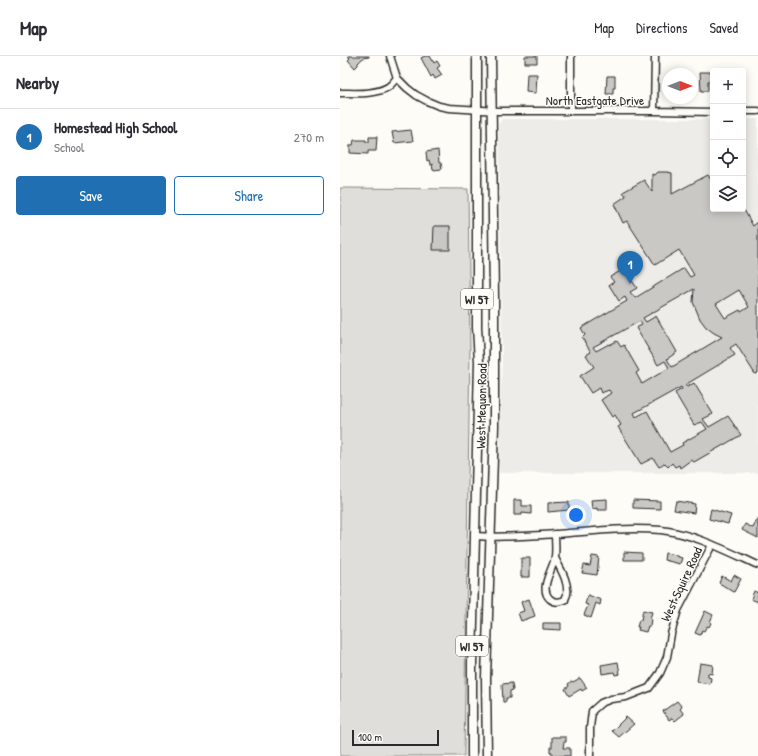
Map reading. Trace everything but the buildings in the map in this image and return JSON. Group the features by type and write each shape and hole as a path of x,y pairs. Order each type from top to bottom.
{"main road":[{"name":"West Mequon Road","path":"473,753 472,656 479,362 477,327 477,56"},
{"name":"West Mequon Road","path":"487,756 486,678 494,426 491,56"}],"street":[{"path":"340,93 365,93 388,87 398,78 390,56"},
{"path":"571,56 571,111"},
{"path":"654,111 655,56"},
{"name":"North Eastgate Drive","path":"398,78 416,95 426,101 449,108 492,111 710,112"},
{"path":"746,112 758,111"},
{"path":"475,536 491,537 555,534 620,528 662,530 690,536 758,565"},
{"path":"555,534 555,558 548,576 546,595 551,600 557,602 565,600 567,593 564,578 555,558"},
{"name":"West Squire Road","path":"590,756 590,728 592,711 601,703 611,698 626,697 649,688 660,673 667,657 671,634 678,610 712,545"}],"shaded area":[{"path":"502,119 710,119 710,212 746,212 746,119 758,119 758,473 499,473 502,359 499,124"},
{"path":"340,188 468,189 470,350 464,756 340,756"}],"place":[{"name":"Homestead High School","path":"630,284"}]}
